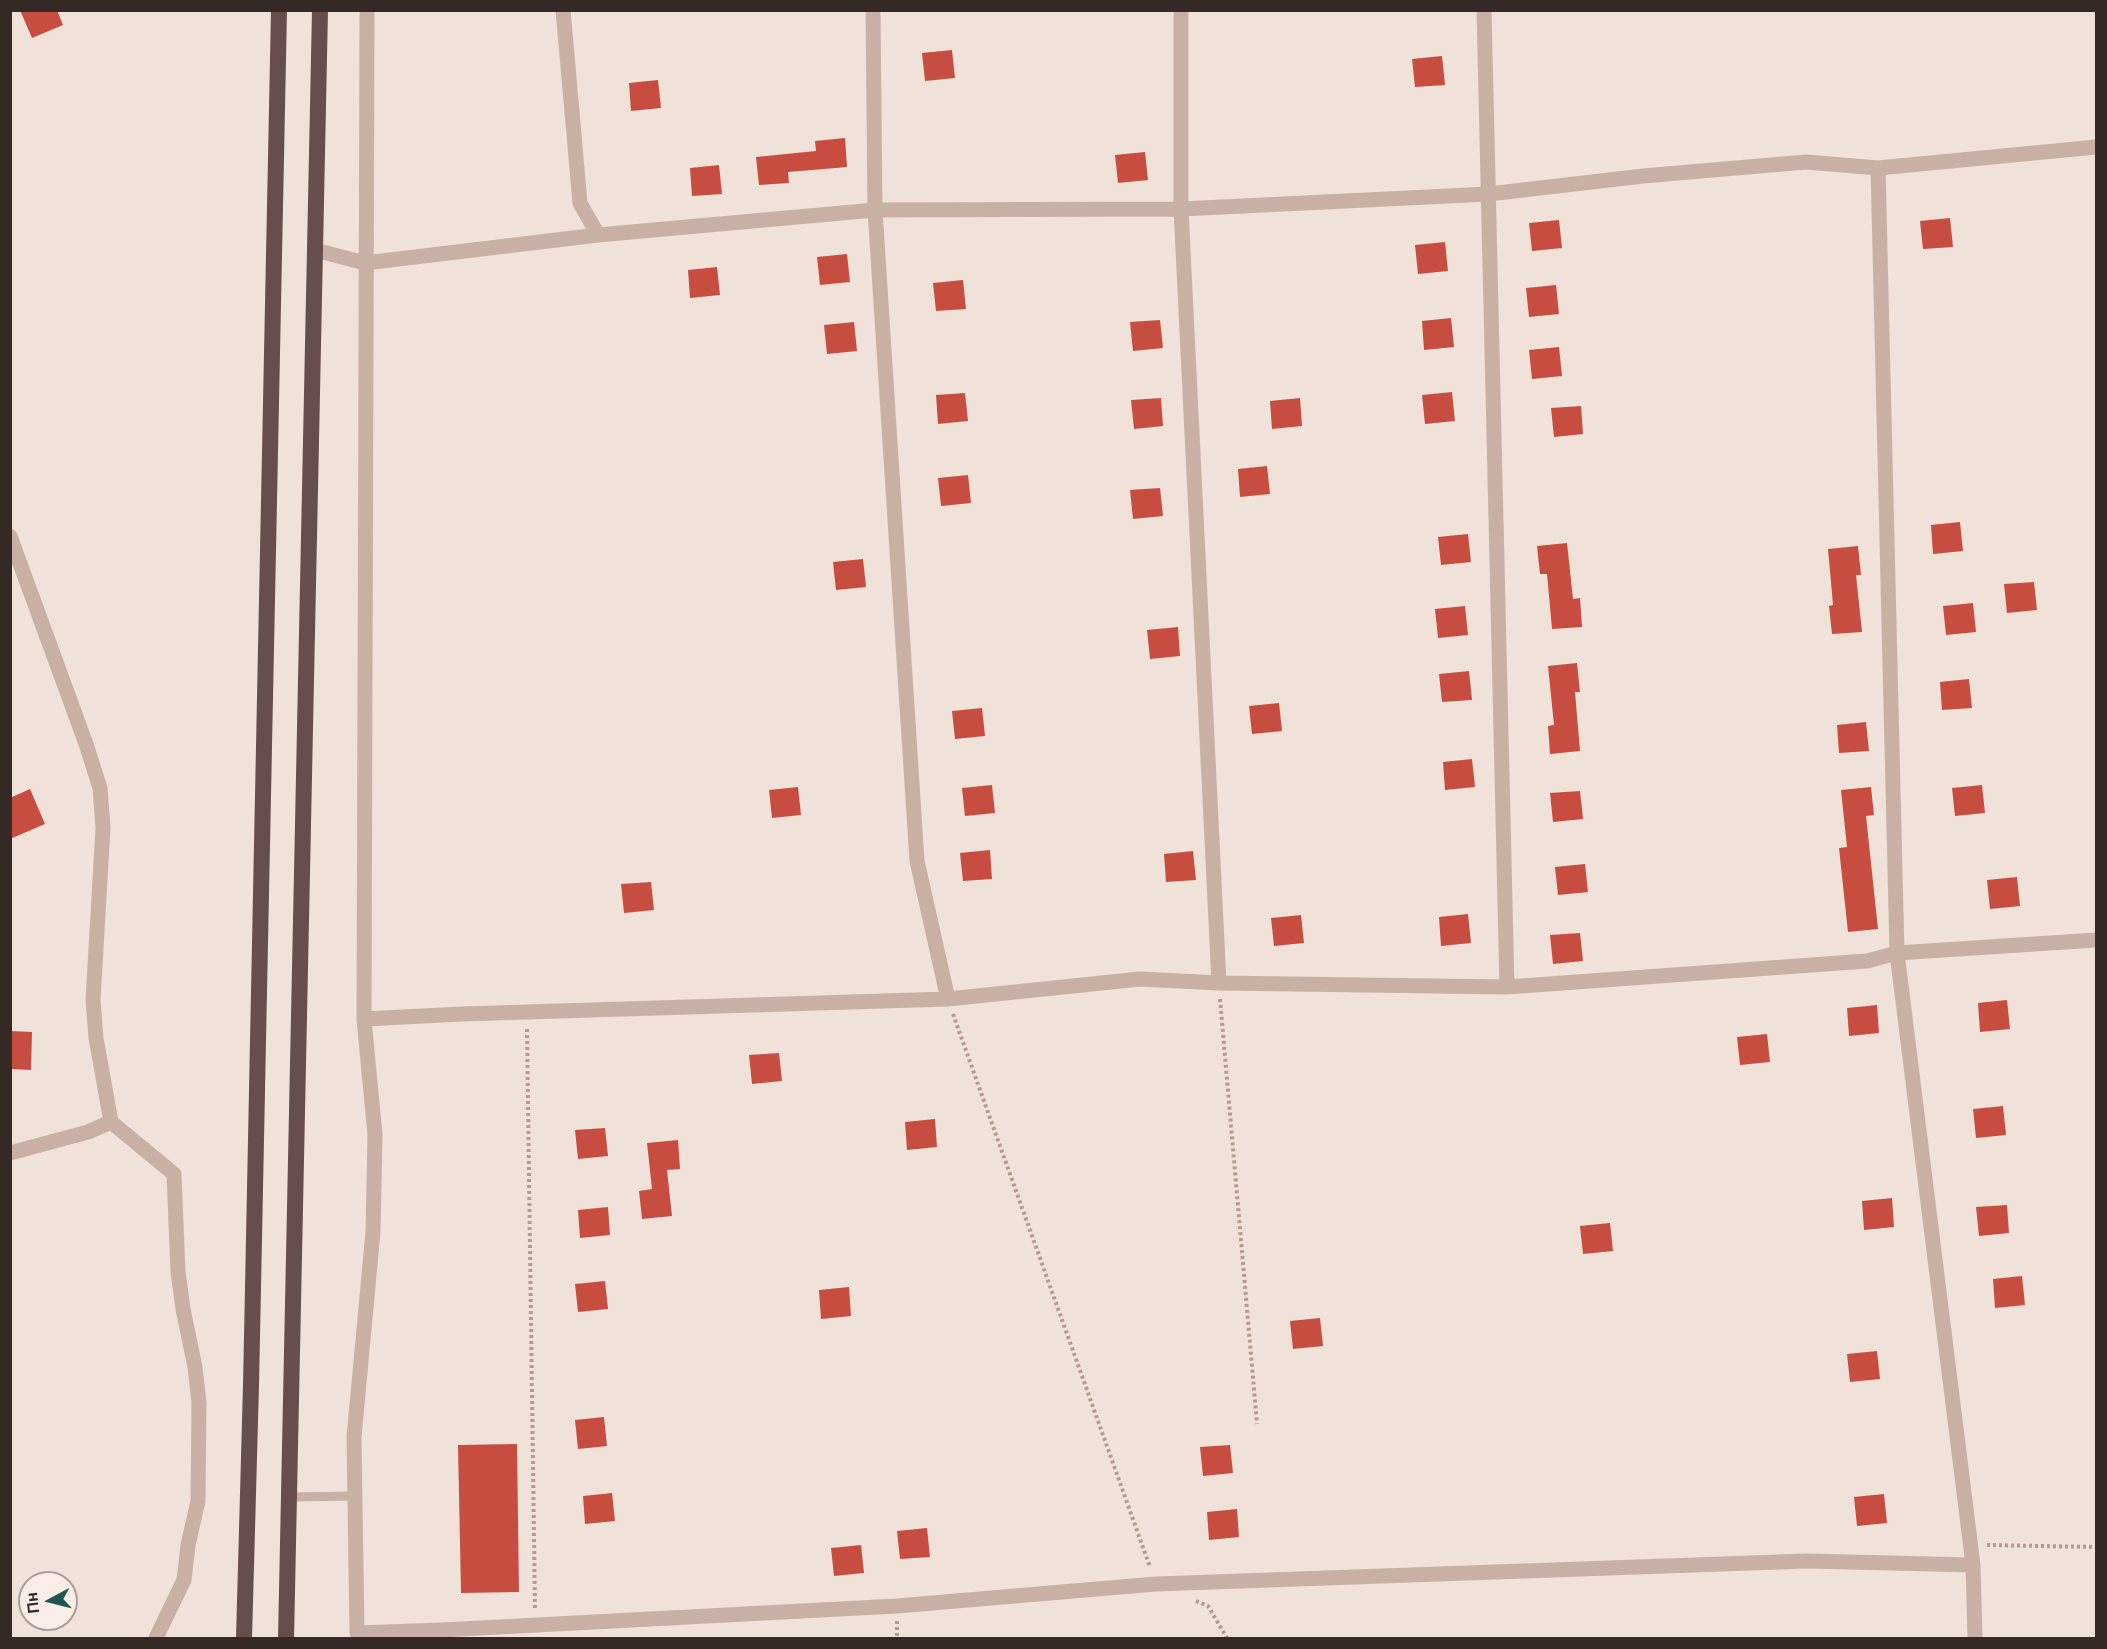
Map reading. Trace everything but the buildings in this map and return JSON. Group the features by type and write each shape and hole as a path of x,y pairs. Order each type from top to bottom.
{"highway":[{"path":"244,1638 279,10"},
{"path":"286,1638 320,10"}],"street":[{"path":"367,10 364,1019 375,1146 373,1232 354,1437 357,1633 897,1606 1156,1584 1807,1561 1973,1565"},
{"path":"563,10 580,203 598,235"},
{"path":"873,10 875,210 917,861 948,999"},
{"path":"1181,10 1181,209 1219,983"},
{"path":"1484,10 1507,987"},
{"path":"315,250 365,263 598,235 875,210 1181,209 1489,194 1643,176 1806,162 1878,168 2097,147"},
{"path":"1878,168 1898,953 1971,1545 1975,1638"},
{"path":"10,536 100,788 103,828 93,1000 96,1038 111,1122 174,1174 178,1272 195,1366 199,1403 198,1501 188,1545 184,1580 156,1638"},
{"path":"364,1019 948,999 1140,979 1219,983 1507,987 1867,961 1898,953 2097,940"},
{"path":"10,1153 88,1132 111,1122"}],"lane":[{"path":"290,1497 355,1496"}],"path":[{"path":"1219,983 1257,1425"},
{"path":"948,999 1156,1584"},
{"path":"526,1012 535,1625"},
{"path":"1971,1545 2097,1547"},
{"path":"1187,1597 1208,1606 1227,1638"}]}
